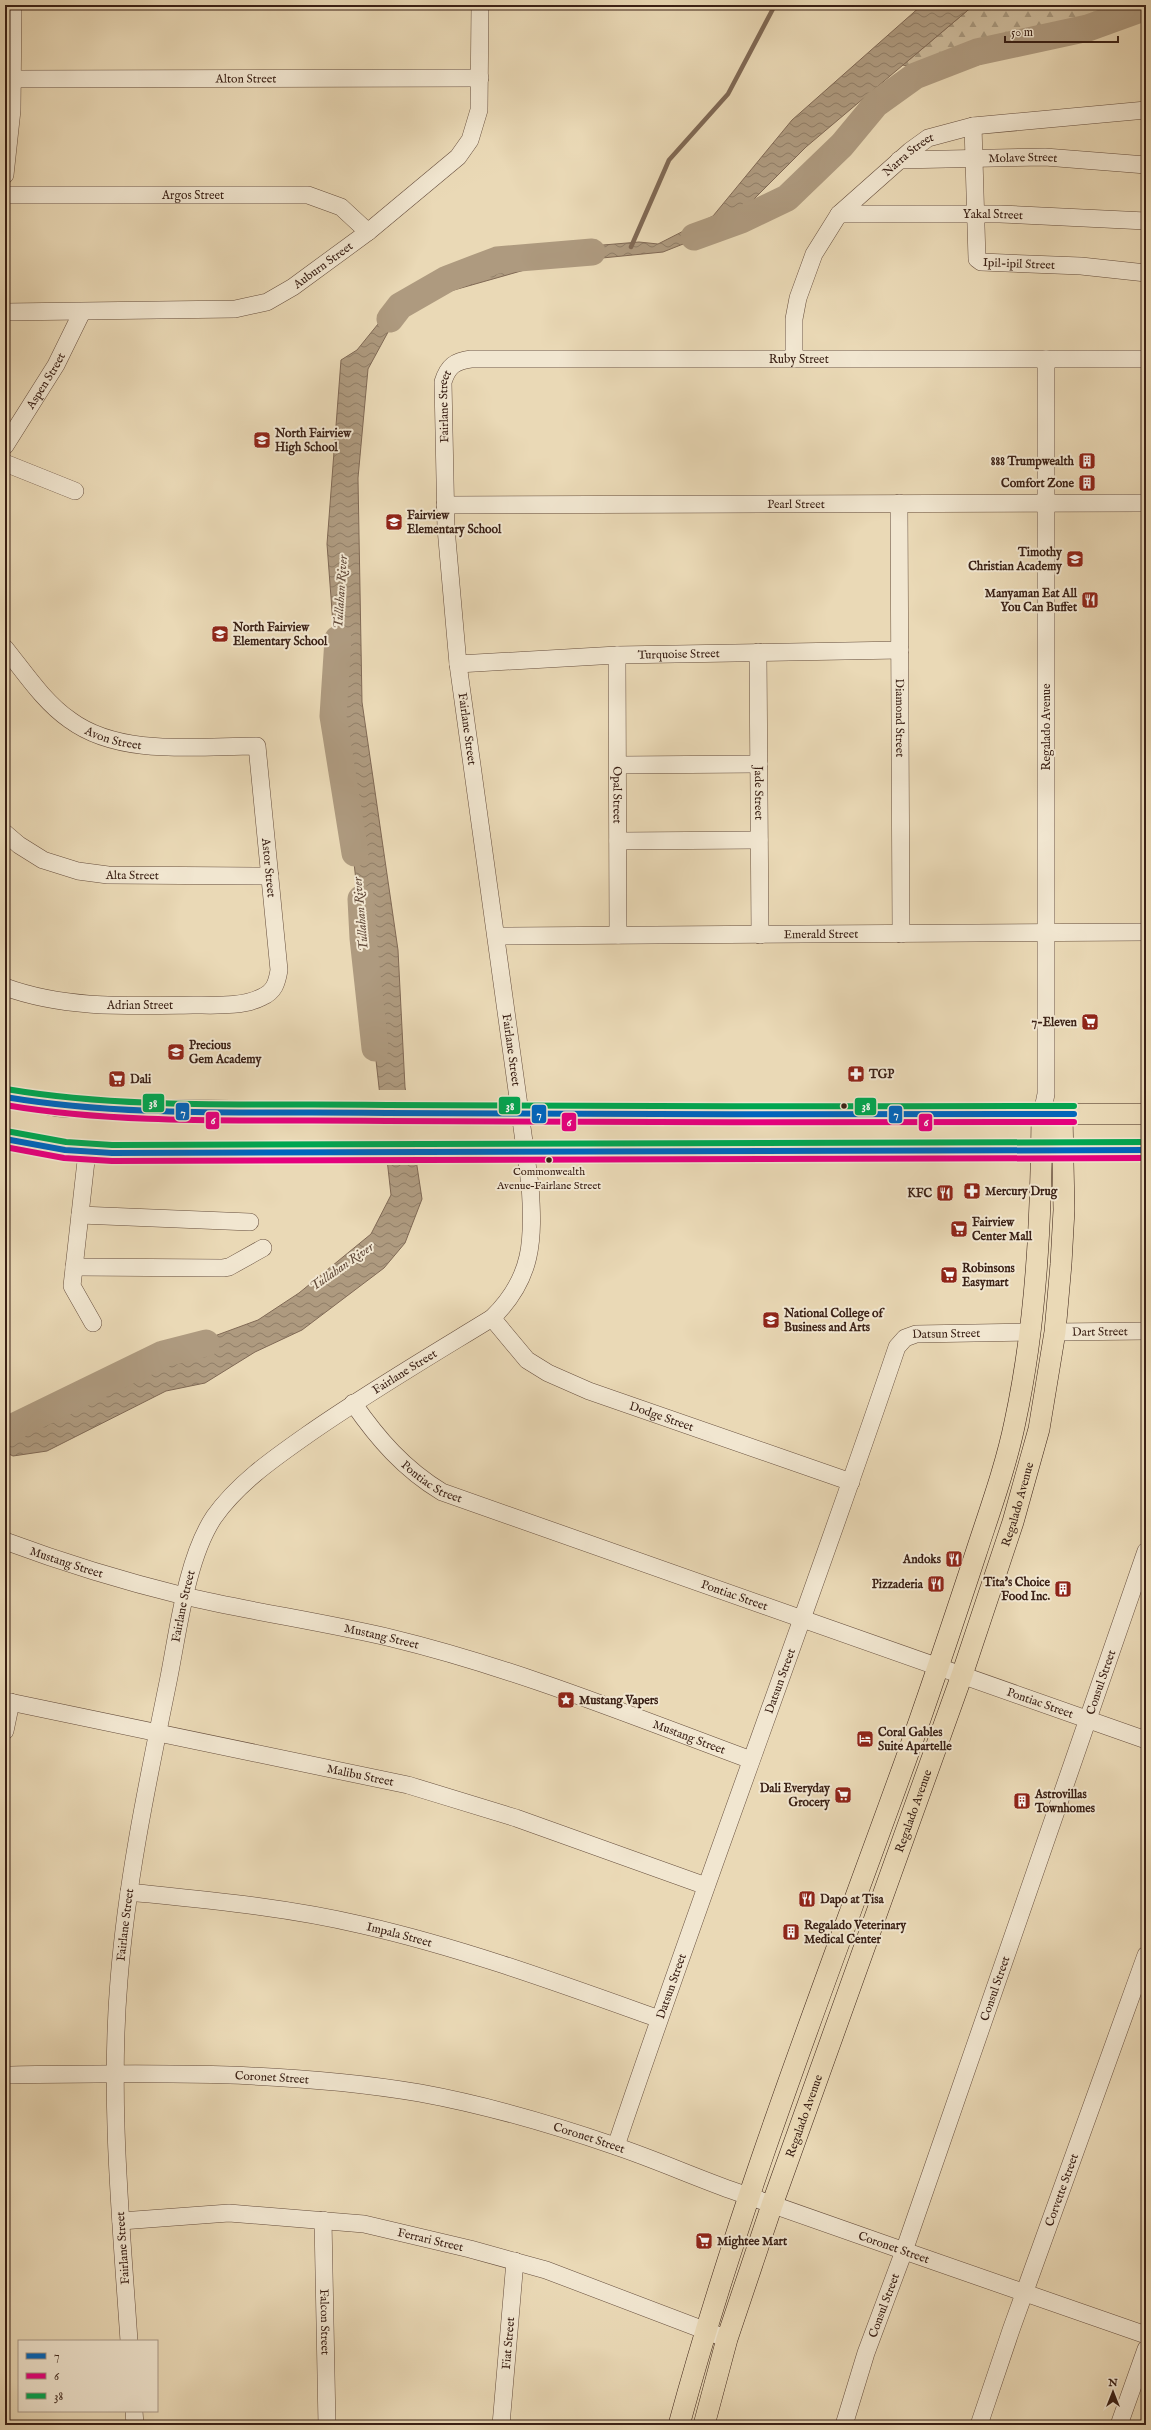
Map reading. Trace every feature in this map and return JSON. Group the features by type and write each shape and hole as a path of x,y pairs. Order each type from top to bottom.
{"main road":[{"path":"5,1097 58,1106 103,1109 520,1114 1044,1104 1062,1114 1146,1114"},
{"name":"Regalado Avenue","path":"678,2425 705,2331 748,2196 939,1667 990,1512 1015,1424 1031,1332 1041,1212 1041,1150 1044,1104"},
{"name":"Regalado Avenue","path":"704,2425 727,2339 772,2205 962,1675 1013,1522 1039,1429 1055,1332 1064,1210 1062,1114"},
{"path":"5,1139 87,1152 1146,1150"}],"street":[{"path":"5,176 13,79 13,5"},
{"name":"Auburn Street","path":"5,312 218,310 252,306 267,302 293,288 368,232 438,175 458,157 470,140 479,110 480,5"},
{"name":"Alton Street","path":"13,79 480,78"},
{"name":"Narra Street","path":"794,359 794,319 798,298 814,254 839,214 899,160 928,138 974,126 1146,110"},
{"name":"Ipil-ipil Street","path":"974,126 977,259 981,262 1081,266 1146,273"},
{"name":"Molave Street","path":"899,160 1045,157 1146,165"},
{"name":"Argos Street","path":"5,195 308,195 341,207 368,232"},
{"name":"Yakal Street","path":"839,214 975,214 1146,221"},
{"name":"Aspen Street","path":"5,446 56,365 82,312"},
{"name":"Ruby Street","path":"453,364 471,359 1146,359"},
{"name":"Regalado Avenue","path":"1044,1104 1046,933 1046,359"},
{"name":"Fairlane Street","path":"129,2340 121,2221 115,2073 119,1979 129,1892 157,1733 186,1596 197,1552 213,1518 238,1488 274,1458 353,1403 492,1318 508,1303 520,1284 531,1245 532,1203 458,664 445,505 443,382 446,371 453,364"},
{"path":"5,463 76,491"},
{"name":"Diamond Street","path":"899,503 901,934"},
{"name":"Pearl Street","path":"445,505 1146,503"},
{"name":"Avon Street","path":"5,648 50,704 70,721 95,735 124,743 150,746 257,746"},
{"name":"Turquoise Street","path":"458,664 617,655 900,650"},
{"name":"Jade Street","path":"758,652 760,935"},
{"name":"Opal Street","path":"617,655 618,935"},
{"name":"Astor Street","path":"257,746 278,957 277,981 273,989"},
{"path":"618,765 759,764"},
{"name":"Alta Street","path":"5,833 43,860 93,873 108,875 270,876"},
{"path":"618,841 759,840"},
{"name":"Emerald Street","path":"496,936 1146,932"},
{"name":"Adrian Street","path":"5,987 44,998 130,1006 241,1003 262,997 273,989"},
{"path":"87,1152 72,1286 94,1323"},
{"path":"80,1215 250,1222"},
{"path":"74,1267 223,1268 229,1267 263,1248"},
{"name":"Dodge Street","path":"492,1318 527,1360 548,1373 589,1391 852,1482"},
{"name":"Dart Street","path":"1055,1332 1146,1331"},
{"name":"Datsun Street","path":"616,2146 659,2019 852,1482 898,1347 905,1338 916,1334 1031,1332"},
{"name":"Pontiac Street","path":"353,1403 379,1440 422,1480 442,1492 1146,1740"},
{"name":"Mustang Street","path":"5,1541 64,1563 186,1596 390,1638 465,1658 540,1682 751,1760"},
{"name":"Consul Street","path":"844,2425 866,2353 904,2251 1087,1719 1141,1582 1146,1551"},
{"path":"5,1731 8,1702"},
{"name":"Malibu Street","path":"8,1702 408,1785 516,1818 706,1886"},
{"name":"Impala Street","path":"129,1892 244,1904 362,1924 471,1954 659,2019"},
{"name":"Corvette Street","path":"980,2425 1025,2293 1146,1955"},
{"name":"Coronet Street","path":"5,2075 115,2073 288,2077 355,2084 421,2094 487,2108 552,2125 616,2146 772,2205 1146,2336"},
{"name":"Ferrari Street","path":"121,2221 229,2214 364,2224 515,2261 553,2273 727,2339"},
{"name":"Falcon Street","path":"323,2220 327,2425"},
{"name":"Fiat Street","path":"501,2425 515,2261"},
{"path":"1119,2425 1146,2349"},
{"path":"134,2412 135,2425"}],"green space":[{"path":"974,5 1146,5 1146,13 942,76 903,65"}],"water":[{"path":"922,5 974,5 806,147 726,227 663,252 592,259 574,256 454,290 400,310 368,369 358,478 362,702 398,950 405,1087 422,1199 405,1243 384,1268 302,1330 255,1352 205,1383 166,1391 47,1451 13,1456 5,1452 5,1419 23,1422 103,1388 160,1356 258,1320 299,1293 371,1234 391,1195 343,764 344,745 336,715 335,651 327,544 341,360 357,350 395,303 591,246 639,242 658,244 713,216 792,120"}],"pier":[{"path":"376,1090 408,1090 419,1165 385,1165"}],"waterway":[{"path":"631,247 669,160 728,94 775,5"},
{"path":"694,237 741,220 787,198 842,145 876,104 915,76 977,52 1088,28 1146,7"},
{"name":"Tullahan River","path":"390,319 400,306 447,279 497,260 592,252"},
{"name":"Tullahan River","path":"338,639 333,716 355,853"},
{"name":"Tullahan River","path":"361,899 363,938 375,1048"},
{"name":"Tullahan River","path":"5,1428 11,1428 163,1354 206,1343"}],"transit line":[{"name":"38","path":"6,1089 53,1096 100,1100 196,1104 1074,1106"},
{"name":"7","path":"5,1097 52,1104 99,1108 195,1112 1074,1114"},
{"name":"6","path":"5,1105 52,1112 99,1116 195,1120 1074,1122"},
{"name":"38","path":"6,1131 66,1142 112,1145 1146,1142"},
{"name":"7","path":"5,1139 65,1150 112,1153 1146,1150"},
{"name":"6","path":"5,1147 64,1158 112,1161 1146,1158"}],"place":[{"name":"North Fairview High School","path":"262,440"},
{"name":"888 Trumpwealth","path":"1087,461"},
{"name":"Comfort Zone","path":"1087,483"},
{"name":"Fairview Elementary School","path":"394,522"},
{"name":"Timothy Christian Academy","path":"1075,559"},
{"name":"Manyaman Eat All You Can Buffet","path":"1090,600"},
{"name":"North Fairview Elementary School","path":"220,634"},
{"name":"7-Eleven","path":"1090,1022"},
{"name":"Precious Gem Academy","path":"176,1052"},
{"name":"TGP","path":"856,1074"},
{"name":"Dali","path":"117,1079"},
{"name":"Commonwealth Avenue–Fairlane Street","path":"549,1160"},
{"name":"Mercury Drug","path":"972,1191"},
{"name":"KFC","path":"945,1193"},
{"name":"Fairview Center Mall","path":"959,1229"},
{"name":"Robinsons Easymart","path":"949,1275"},
{"name":"National College of Business and Arts","path":"771,1320"},
{"name":"Andoks","path":"954,1559"},
{"name":"Pizzaderia","path":"936,1584"},
{"name":"Tita's Choice Food Inc.","path":"1063,1589"},
{"name":"Mustang Vapers","path":"566,1700"},
{"name":"Coral Gables Suite Apartelle","path":"865,1739"},
{"name":"Dali Everyday Grocery","path":"843,1795"},
{"name":"Astrovillas Townhomes","path":"1022,1801"},
{"name":"Dapo at Tisa","path":"807,1899"},
{"name":"Regalado Veterinary Medical Center","path":"791,1932"},
{"name":"Mightee Mart","path":"704,2241"}]}
